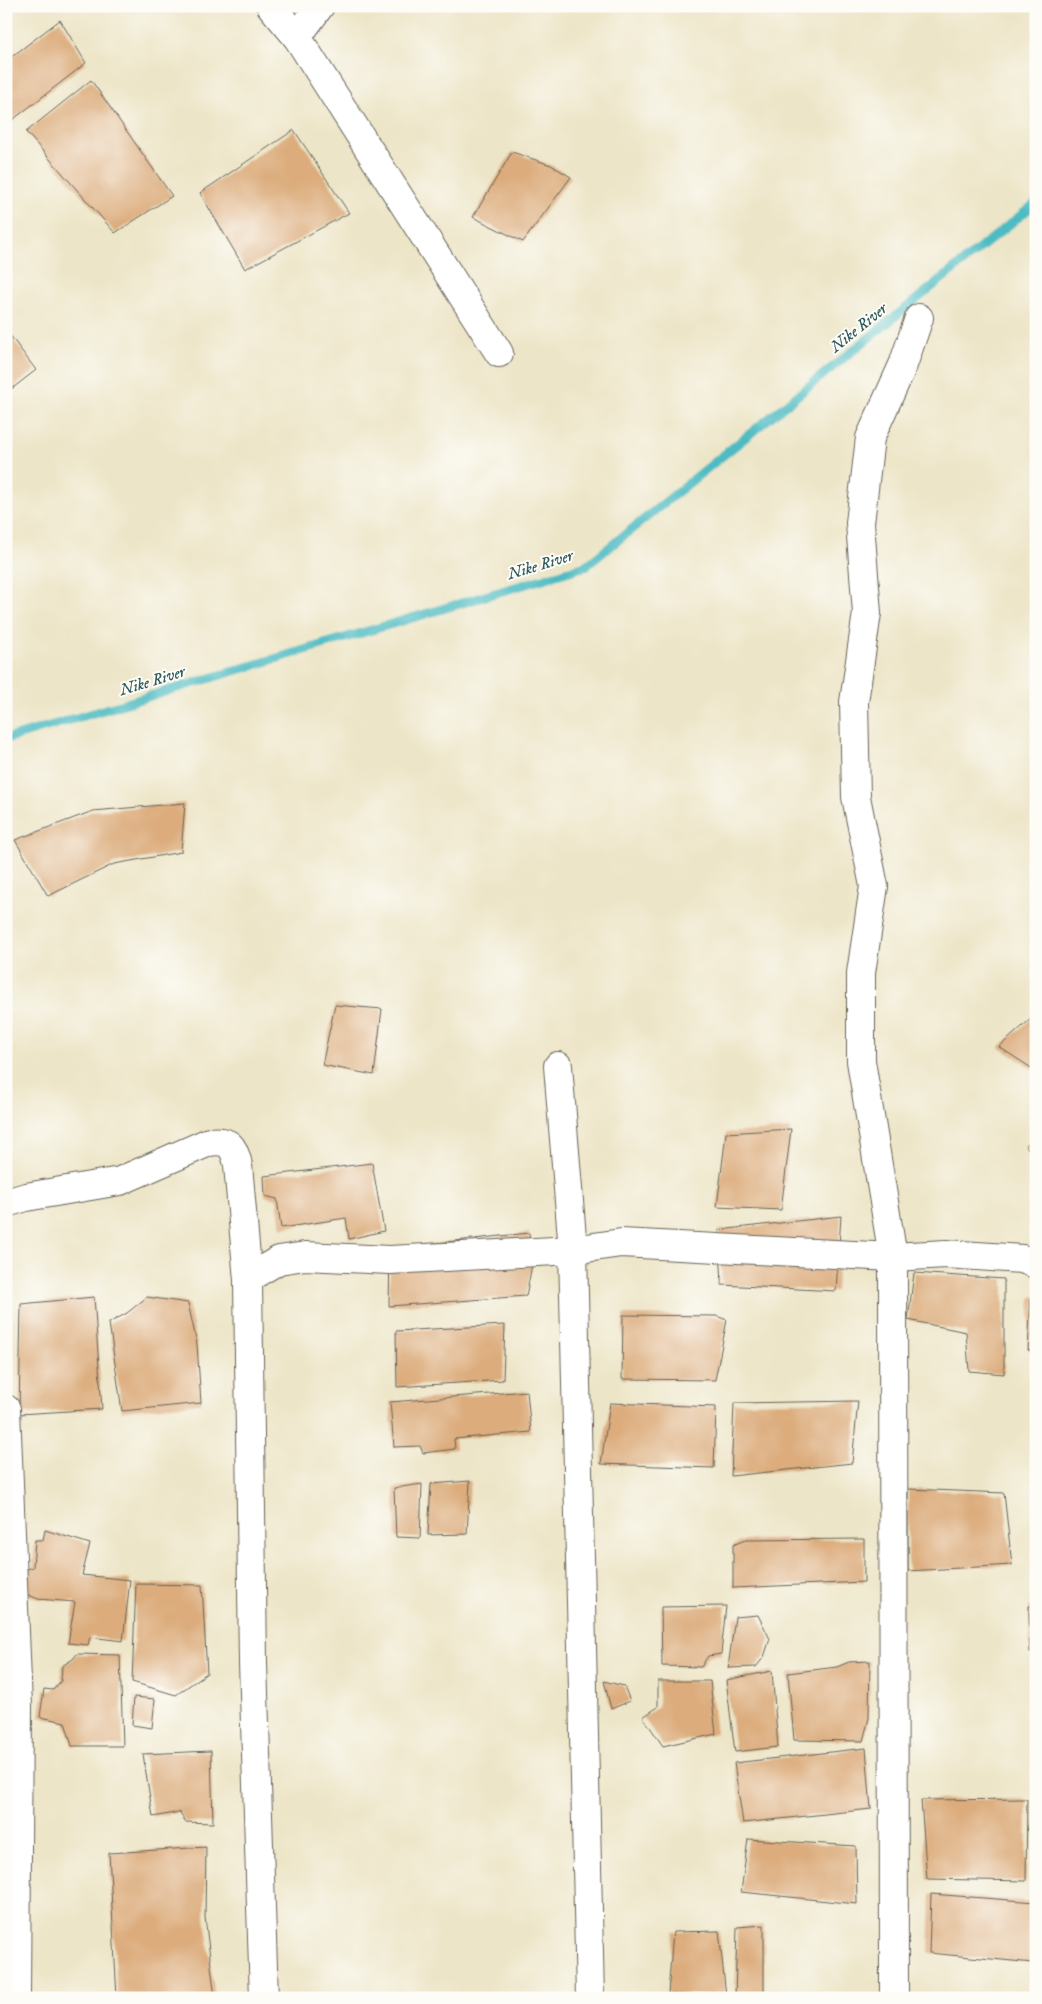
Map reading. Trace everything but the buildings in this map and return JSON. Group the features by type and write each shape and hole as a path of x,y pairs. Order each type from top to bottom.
{"street":[{"path":"271,6 297,37 499,353"},
{"path":"297,37 320,6"},
{"path":"894,1998 893,1257 861,1061 861,973 874,886 856,797 854,702 867,613 860,522 870,438 903,365 919,318"},
{"path":"558,1066 573,1250 590,1998"},
{"path":"6,1203 26,1197 120,1181 182,1152 209,1142 220,1140 229,1144 236,1152 248,1280 253,1663 264,1998"},
{"path":"248,1280 279,1260 305,1256 390,1260 573,1250 621,1243 893,1257 946,1254 1022,1259 1036,1264"},
{"path":"6,1409 18,1706 16,1998"}],"waterway":[{"name":"Nike River","path":"6,739 586,566 1036,203"}]}
